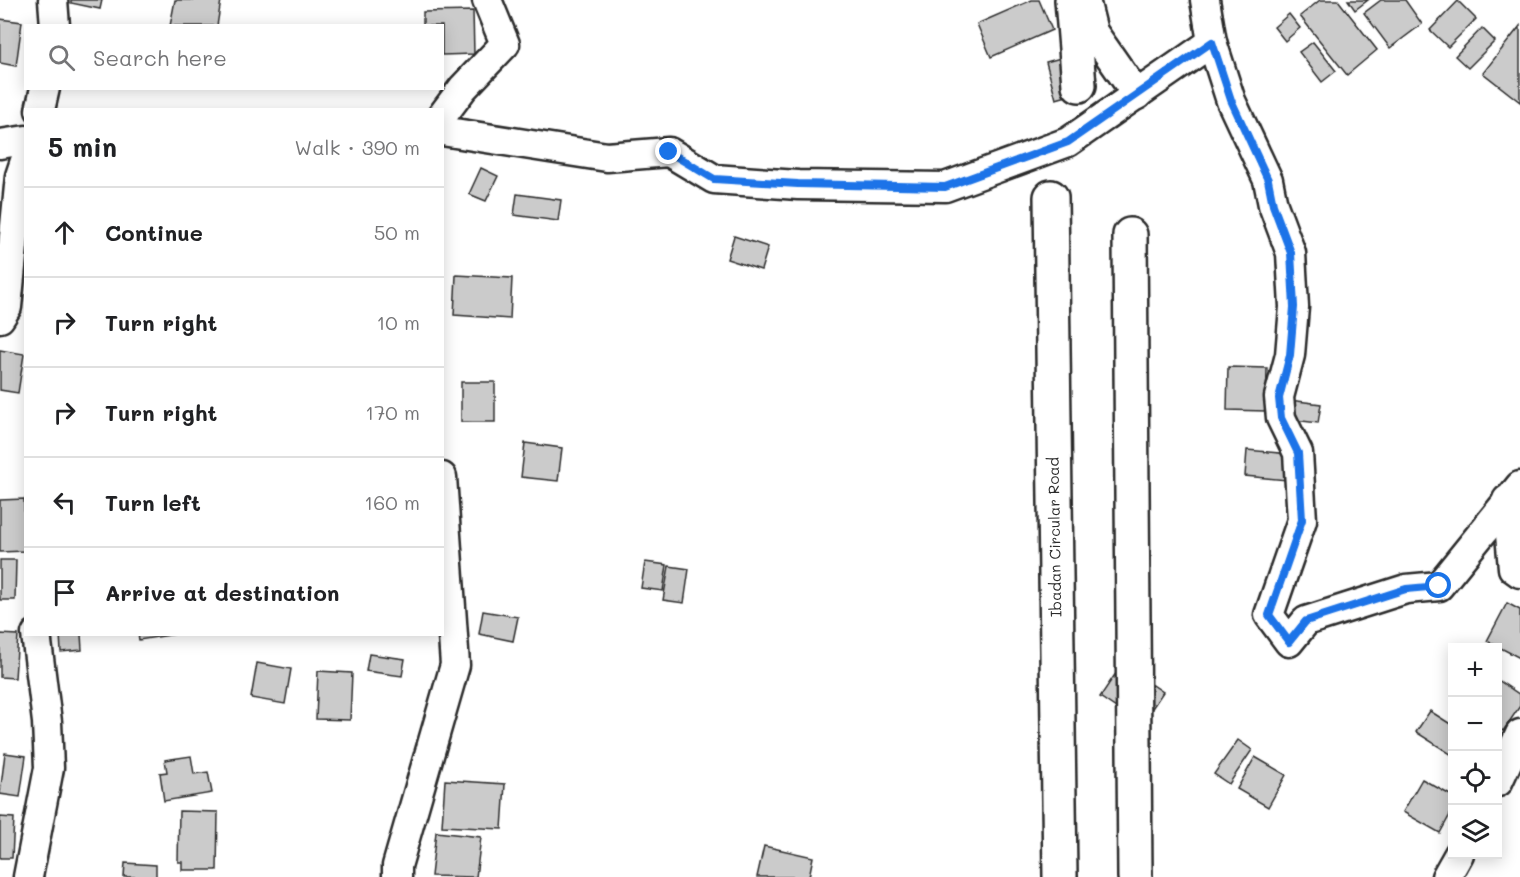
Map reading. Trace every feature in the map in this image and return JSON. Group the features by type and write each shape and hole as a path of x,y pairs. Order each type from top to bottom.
{"highway":[{"path":"1072,0 1078,85"},
{"name":"Ibadan Circular Road","path":"1051,197 1060,877"},
{"path":"1130,235 1135,877"}],"street":[{"path":"53,0 55,24"},
{"path":"444,111 453,87 505,44 487,0"},
{"path":"1084,0 1093,32 1137,95"},
{"path":"1205,0 1212,42 1231,100 1268,180 1273,205 1291,253 1294,307 1290,355 1279,398 1281,418 1298,453 1302,520 1269,615 1289,642 1306,621 1406,589 1439,586 1514,493"},
{"path":"444,131 607,158 669,152 714,179 798,184 945,187 1068,142 1212,42"},
{"path":"40,108 45,90"},
{"path":"0,144 24,140"},
{"path":"0,318 7,307 20,176 24,164"},
{"path":"1514,493 1513,568 1520,573"},
{"path":"397,877 397,866 455,665 444,506"},
{"path":"28,877 49,768 48,722 36,636"},
{"path":"1502,772 1520,734"},
{"path":"1446,877 1457,859"}],"building":[{"path":"71,0 102,0 100,9 71,3"},
{"path":"175,0 221,0 217,24 170,24"},
{"path":"1032,0 1039,0 1052,30 991,57 977,24"},
{"path":"1320,0 1338,0 1377,50 1347,75 1300,16"},
{"path":"1348,0 1368,0 1355,10"},
{"path":"1381,0 1405,0 1422,24 1390,48 1364,13"},
{"path":"1458,1 1476,19 1448,47 1430,30"},
{"path":"473,11 474,54 444,55 444,24 423,24 423,12"},
{"path":"1289,14 1300,28 1285,41 1274,27"},
{"path":"0,19 22,22 16,66 0,63"},
{"path":"1520,26 1520,102 1483,73"},
{"path":"1482,28 1495,41 1468,68 1455,56"},
{"path":"1313,42 1336,71 1322,82 1299,52"},
{"path":"1086,51 1096,88 1056,99 1046,62"},
{"path":"481,168 498,176 486,201 469,194"},
{"path":"517,194 561,200 558,221 514,215"},
{"path":"734,236 768,247 761,270 727,259"},
{"path":"456,275 512,278 510,319 454,315"},
{"path":"0,350 24,354 18,393 0,390"},
{"path":"1228,367 1267,368 1266,411 1227,410"},
{"path":"461,382 495,382 495,422 461,422"},
{"path":"1289,400 1321,404 1318,423 1286,419"},
{"path":"525,443 562,448 558,481 521,477"},
{"path":"1247,450 1290,454 1287,480 1245,476"},
{"path":"24,499 24,551 0,552 0,500"},
{"path":"0,560 16,560 15,600 0,600"},
{"path":"645,562 667,565 663,591 641,588"},
{"path":"669,566 689,569 684,603 663,600"},
{"path":"1507,603 1520,610 1520,658 1502,649 1502,643 1487,641"},
{"path":"483,611 518,617 513,641 479,634"},
{"path":"0,634 18,635 15,678 0,677"},
{"path":"60,636 81,636 82,650 61,652"},
{"path":"138,636 164,636 139,640"},
{"path":"369,654 405,659 402,676 366,671"},
{"path":"257,663 291,669 285,704 251,698"},
{"path":"1122,664 1163,692 1141,725 1100,697"},
{"path":"318,671 352,673 350,720 316,719"},
{"path":"1502,683 1520,695 1520,706 1503,731"},
{"path":"1430,711 1448,722 1448,752 1416,732"},
{"path":"1238,740 1252,750 1229,784 1214,774"},
{"path":"5,753 26,756 20,797 0,794"},
{"path":"191,756 194,774 208,772 212,793 164,801 160,773 167,772 165,760"},
{"path":"1255,757 1286,775 1268,807 1237,789"},
{"path":"1422,779 1448,794 1448,818 1440,833 1403,812"},
{"path":"445,780 505,784 502,829 442,826"},
{"path":"179,811 218,812 217,870 182,870 182,862 178,862"},
{"path":"0,817 14,818 12,858 0,858"},
{"path":"436,832 481,837 476,877 431,876"},
{"path":"764,846 813,857 809,877 757,877"},
{"path":"125,863 156,865 156,877 124,877"}],"route":[{"path":"669,152 714,179 798,184 945,187 1068,142 1212,42 1231,100 1268,180 1273,205 1291,253 1294,307 1290,355 1279,398 1281,418 1298,453 1302,520 1283,581 1269,615 1289,642 1306,621 1406,589 1439,586"}]}
